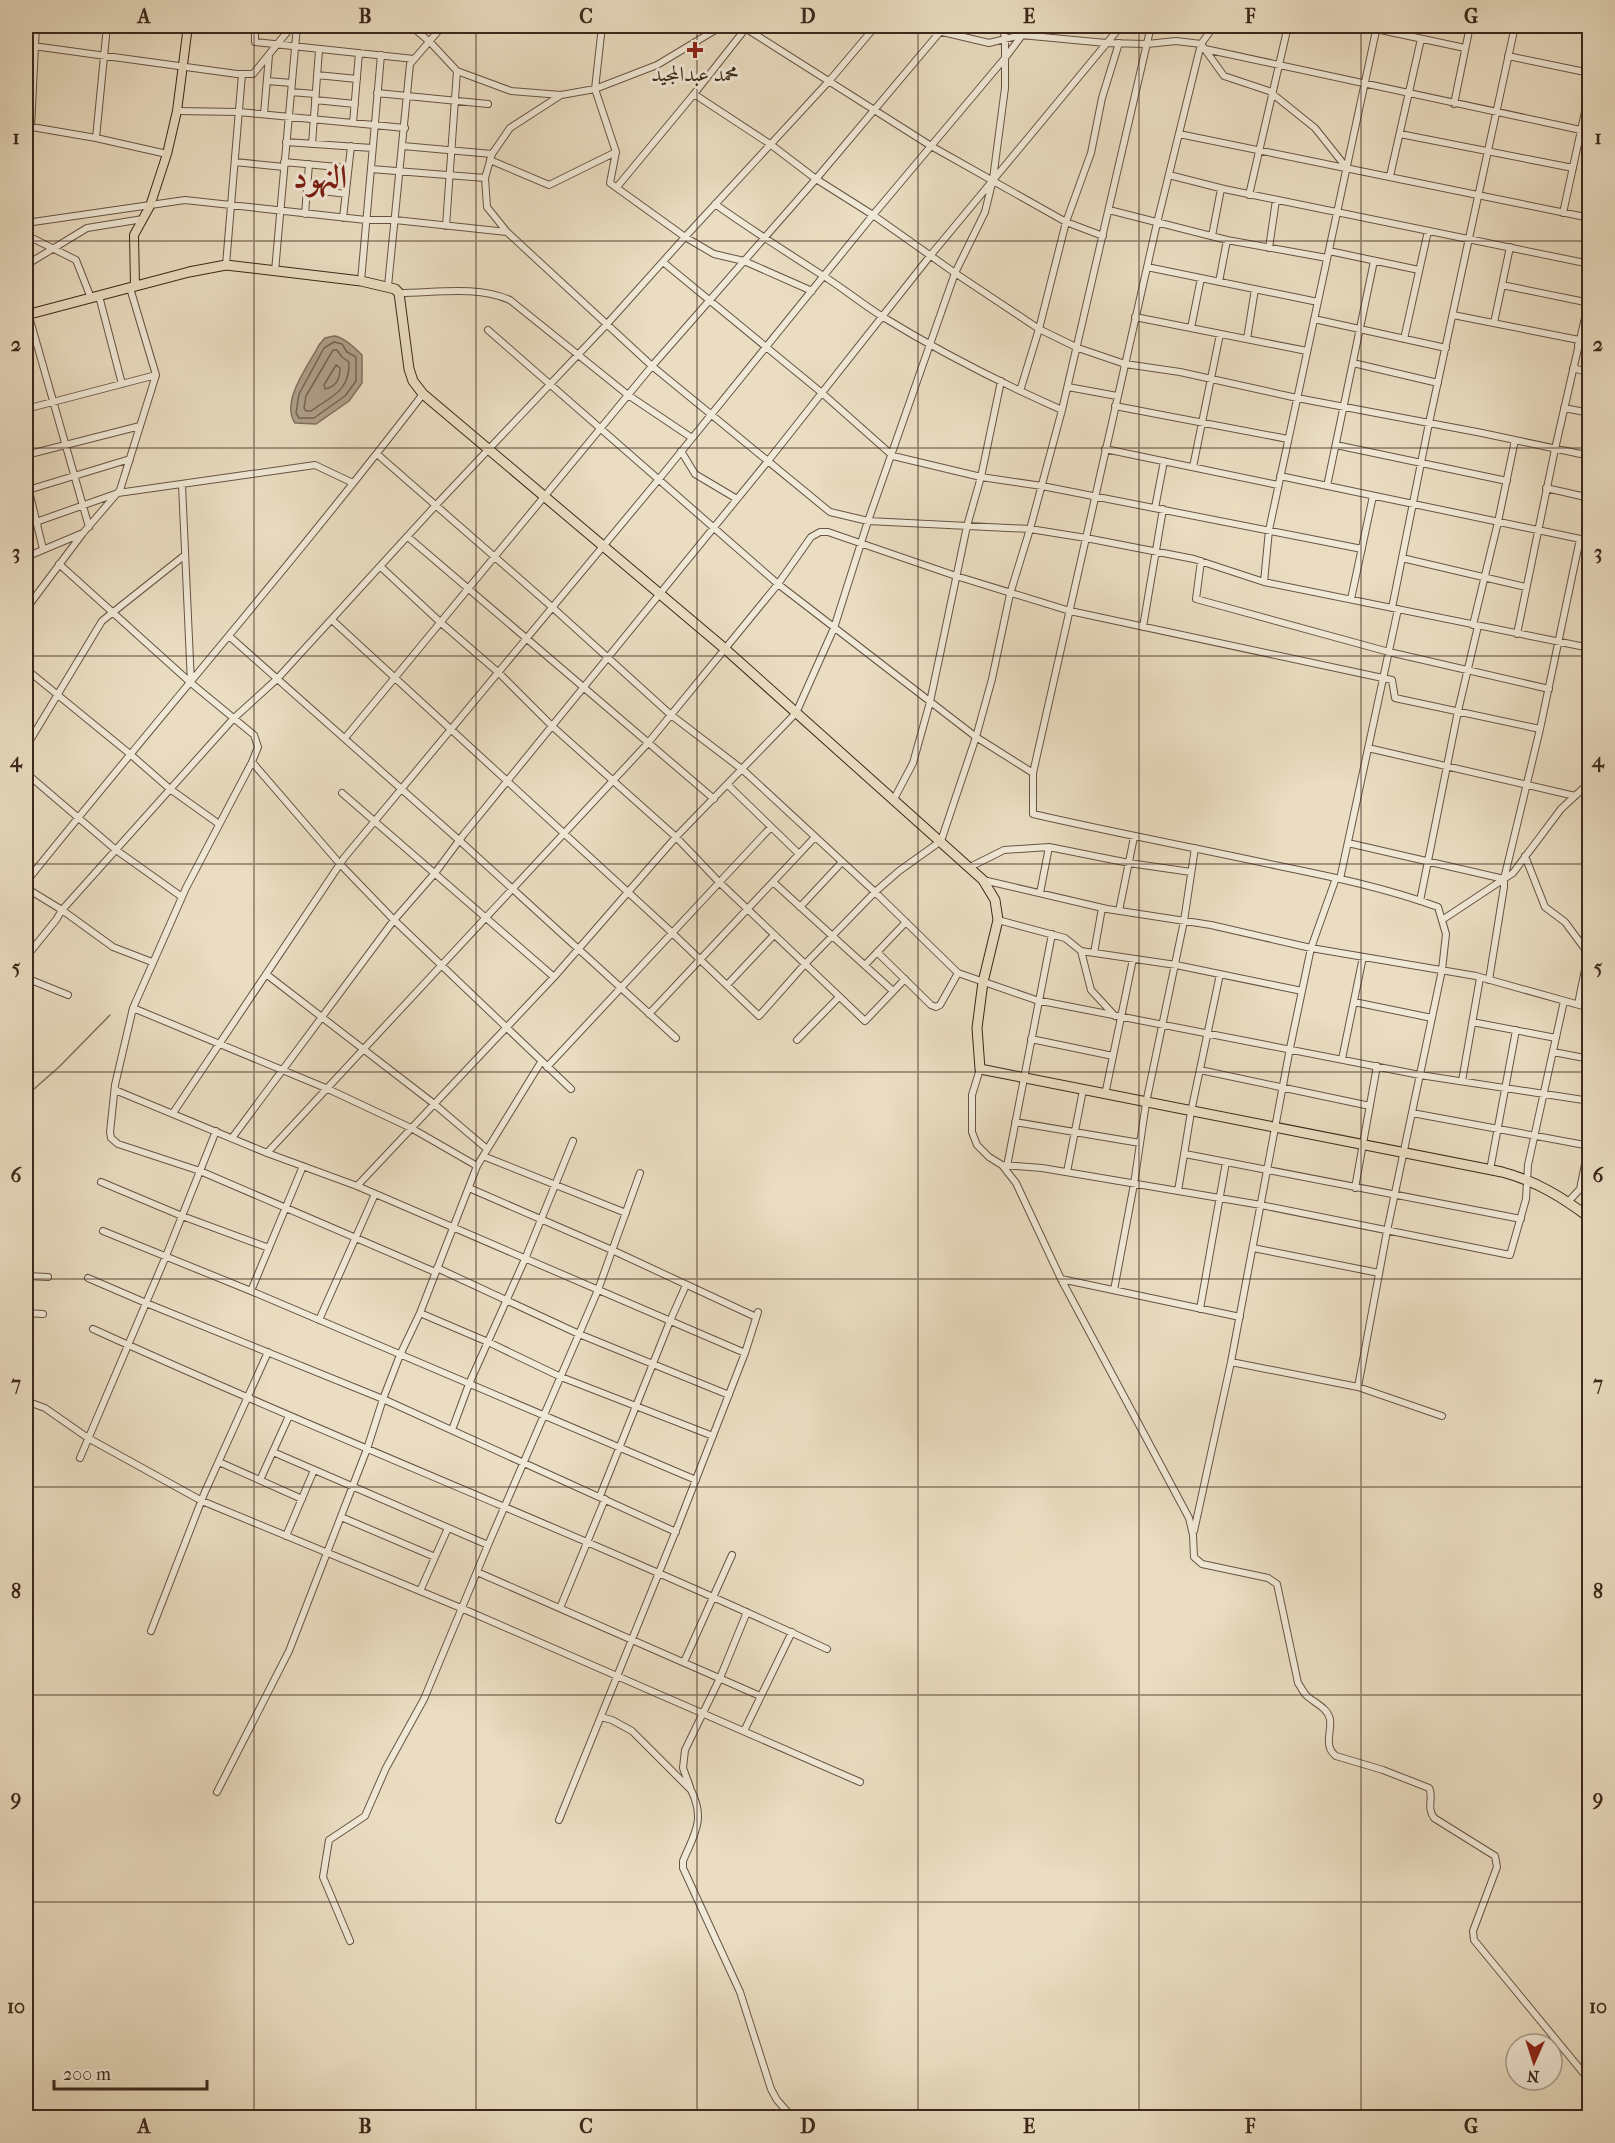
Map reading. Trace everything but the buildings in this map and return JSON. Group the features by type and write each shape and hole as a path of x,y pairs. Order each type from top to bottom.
{"highway":[{"path":"26,312 226,265 388,286 399,293 409,369 423,394 724,648 983,880 995,900 998,920 983,982 977,1028 980,1069 1527,1179 1568,1202 1590,1218"}],"main road":[{"path":"133,287 134,235 150,206 167,154 177,111 188,26"}],"street":[{"path":"36,26 28,127 96,138 167,154"},
{"path":"96,138 107,26"},
{"path":"255,26 255,42 414,59"},
{"path":"26,45 253,74 292,26"},
{"path":"275,271 297,26"},
{"path":"411,26 457,71 511,91 561,95 595,89 657,65 722,26"},
{"path":"388,286 410,64 441,26"},
{"path":"602,26 595,89 616,152 610,183 685,237 714,254 744,261 812,291"},
{"path":"834,26 944,28 989,43 1021,35 1106,43 1147,44 1176,41 1364,85 1590,132"},
{"path":"357,1186 507,1029 676,837 796,713 834,628 868,521 932,345 955,273 985,212 993,179 1005,88 1003,26"},
{"path":"173,1113 340,864 659,479 1029,26"},
{"path":"232,1138 394,920 435,873 768,462 930,256 1121,26"},
{"path":"332,620 629,892 759,1016 805,964 875,892 899,871 941,841 976,737 992,679 1010,594 1068,387 1151,26"},
{"path":"1214,26 1203,46 1168,175 1117,396 1033,774 1033,814 1338,879 1438,908 1446,934 1442,970 1387,1231 1358,1387"},
{"path":"1249,195 1288,26"},
{"path":"1454,104 1470,26"},
{"path":"1515,26 1429,423 1402,558 1389,652 1348,843 1338,879 1311,948 1231,1362 1193,1535 1193,1555 1197,1562 1268,1578 1277,1584 1298,1683 1306,1695 1320,1705 1329,1717 1329,1746 1332,1753 1428,1788 1431,1792 1430,1810 1434,1818 1495,1856 1497,1867 1473,1931 1474,1940 1590,2081"},
{"path":"617,187 694,94 744,27 932,146 1066,222 1103,236"},
{"path":"1264,582 1269,530 1278,485 1376,27 1466,48"},
{"path":"26,957 57,920 62,910 233,719 277,679 436,505 607,324 830,80 874,28"},
{"path":"345,738 652,366 816,179 944,28"},
{"path":"1390,176 1421,39"},
{"path":"1020,391 1066,222 1090,153 1102,98 1119,43"},
{"path":"1203,46 1224,76 1269,92 1315,128 1346,167"},
{"path":"312,144 319,50"},
{"path":"353,123 359,53"},
{"path":"264,114 269,54"},
{"path":"361,281 381,56"},
{"path":"1508,56 1590,73"},
{"path":"446,226 457,71"},
{"path":"226,265 242,74"},
{"path":"317,75 357,79"},
{"path":"267,81 292,83"},
{"path":"1563,213 1590,89"},
{"path":"291,92 354,104"},
{"path":"377,93 488,104"},
{"path":"694,94 955,273 1039,328 1078,348 1125,364 1180,372 1297,398 1590,456"},
{"path":"561,95 510,128 491,157 485,178 487,207 507,232 652,366 830,512 868,521 1030,529 1086,538 1201,561 1264,582 1590,648"},
{"path":"177,111 238,112 405,128"},
{"path":"1179,134 1590,218"},
{"path":"1400,134 1573,168"},
{"path":"286,142 372,148"},
{"path":"344,218 351,146"},
{"path":"403,146 491,157 549,185 616,152"},
{"path":"235,162 309,164 348,168"},
{"path":"305,214 309,164"},
{"path":"371,169 485,178"},
{"path":"1168,175 1249,195 1590,264"},
{"path":"307,189 346,194"},
{"path":"1212,236 1221,189"},
{"path":"26,224 185,200 344,218 395,220 507,232"},
{"path":"1269,248 1276,200"},
{"path":"715,204 882,316 1020,391 1062,410"},
{"path":"1110,210 1227,240 1269,248 1374,261 1419,270"},
{"path":"26,265 87,228 143,219"},
{"path":"1404,339 1428,231"},
{"path":"26,236 76,260 95,297 122,384"},
{"path":"1219,282 1227,240"},
{"path":"1494,323 1510,247"},
{"path":"1328,486 1374,261"},
{"path":"663,262 822,393 893,456 981,477 1095,496 1362,549"},
{"path":"1147,267 1318,302"},
{"path":"1191,328 1201,278"},
{"path":"1502,285 1589,300 1546,488 1516,634"},
{"path":"26,609 83,533 118,493 130,459 156,375 133,287"},
{"path":"1247,339 1255,289"},
{"path":"399,293 457,291 495,293 510,300 628,395 692,438"},
{"path":"26,312 89,527"},
{"path":"1453,315 1590,346"},
{"path":"1135,318 1307,351"},
{"path":"1314,319 1446,348"},
{"path":"488,330 778,584 976,737 1033,774"},
{"path":"1194,467 1220,334"},
{"path":"1353,363 1438,383"},
{"path":"1573,368 1590,373"},
{"path":"26,409 156,375"},
{"path":"894,799 913,763 930,702 956,576 981,477 1001,381"},
{"path":"1068,387 1117,396"},
{"path":"26,882 229,636 423,394"},
{"path":"1115,406 1288,439"},
{"path":"1564,408 1590,413"},
{"path":"26,455 140,426"},
{"path":"1420,901 1515,440"},
{"path":"1336,445 1507,481"},
{"path":"1105,449 1278,485"},
{"path":"681,451 695,474 737,499"},
{"path":"377,454 552,607 671,716 742,770 875,892 958,973 1038,1000 1420,1075 1590,1101"},
{"path":"28,490 130,459"},
{"path":"1155,508 1164,461"},
{"path":"36,522 118,493 315,465 353,483"},
{"path":"1280,476 1590,541"},
{"path":"26,479 44,549"},
{"path":"182,485 190,683"},
{"path":"1546,488 1590,498"},
{"path":"1351,599 1373,496"},
{"path":"1143,627 1163,509"},
{"path":"267,1153 648,743 778,584 811,537 820,532 828,532 1010,594 1070,611 1392,680 1395,698 1540,729"},
{"path":"26,556 83,533"},
{"path":"408,537 714,799"},
{"path":"1490,980 1504,879 1549,689 1580,539"},
{"path":"26,747 102,621 185,555"},
{"path":"1402,558 1526,587"},
{"path":"1201,561 1196,599 1389,652 1549,689"},
{"path":"59,564 190,683 254,735 258,747 182,897 133,1008 115,1090 111,1138 118,1143 200,1171 506,1300 579,1334 729,1395"},
{"path":"381,567 499,673 553,727 676,837 719,882 866,1021 905,979"},
{"path":"229,636 460,841 676,1038"},
{"path":"26,669 170,789 219,824"},
{"path":"1368,748 1575,796"},
{"path":"252,762 340,864 394,920 443,964 571,1089"},
{"path":"26,773 116,850 182,897"},
{"path":"1442,920 1513,873 1561,809 1590,782"},
{"path":"728,785 799,854"},
{"path":"342,793 554,977"},
{"path":"217,1792 289,1651 353,1487 400,1355 420,1313 477,1166 544,1064 620,988 771,827"},
{"path":"649,1014 815,837"},
{"path":"1119,911 1134,837"},
{"path":"1348,843 1504,879"},
{"path":"970,867 1004,850 1049,847 1191,872"},
{"path":"1040,893 1049,847"},
{"path":"1114,1290 1134,1184 1146,1103 1176,965 1195,848"},
{"path":"1525,856 1545,907 1565,922 1588,953"},
{"path":"800,907 842,862"},
{"path":"983,880 1102,908 1184,921 1311,948 1490,980 1590,1008"},
{"path":"773,882 893,991"},
{"path":"26,888 62,910 112,946 152,962"},
{"path":"1094,953 1102,908"},
{"path":"998,920 1065,938 1081,951 1176,965 1302,991"},
{"path":"865,965 906,922"},
{"path":"1004,1166 1015,1122 1052,934"},
{"path":"727,985 774,935"},
{"path":"1578,1004 1590,945"},
{"path":"1081,951 1091,990 1118,1016"},
{"path":"877,952 931,1005 940,1005 958,973"},
{"path":"1342,1059 1364,957"},
{"path":"1105,1095 1118,1016 1133,959"},
{"path":"266,974 488,1149"},
{"path":"1178,1191 1191,1112 1220,974"},
{"path":"26,978 68,995"},
{"path":"1462,1082 1480,978"},
{"path":"797,1040 839,997"},
{"path":"1004,1166 1042,1168 1261,1205 1510,1255 1526,1199 1528,1165 1564,1000"},
{"path":"1354,1002 1432,1018"},
{"path":"133,1008 328,1089 411,1128 477,1166"},
{"path":"1472,1022 1556,1038"},
{"path":"1490,1170 1516,1030"},
{"path":"1031,1039 1113,1056"},
{"path":"1553,1052 1590,1059"},
{"path":"1355,1188 1377,1066"},
{"path":"980,1069 972,1095 972,1132 977,1145 989,1157 1004,1166 1016,1183 1061,1279 1189,1518 1193,1535"},
{"path":"1200,1070 1370,1106"},
{"path":"115,1090 267,1153 357,1186 745,1353"},
{"path":"1067,1172 1083,1090"},
{"path":"1412,1113 1589,1144 1580,1189 1568,1202"},
{"path":"1015,1122 1140,1143"},
{"path":"80,1458 166,1256 216,1131"},
{"path":"452,1430 469,1384 525,1259 573,1141"},
{"path":"1185,1154 1521,1220"},
{"path":"483,1156 626,1213"},
{"path":"1200,1309 1226,1162"},
{"path":"251,1292 303,1166"},
{"path":"350,1941 323,1877 329,1840 364,1816 386,1768 424,1699 598,1290 640,1173"},
{"path":"101,1182 182,1216 269,1248"},
{"path":"468,1188 757,1315 745,1353 676,1532 559,1820"},
{"path":"1580,1189 1590,1191"},
{"path":"319,1320 375,1194"},
{"path":"103,1231 696,1480"},
{"path":"1253,1248 1379,1273"},
{"path":"26,1276 48,1277"},
{"path":"88,1278 383,1399 676,1532"},
{"path":"1061,1279 1240,1317"},
{"path":"560,1608 587,1543 619,1448 670,1321 687,1285"},
{"path":"26,1313 43,1314"},
{"path":"420,1313 561,1377 713,1436"},
{"path":"93,1329 247,1399 713,1597 827,1649"},
{"path":"151,1631 202,1501 268,1353"},
{"path":"1231,1362 1358,1387 1442,1416"},
{"path":"26,1401 45,1408 88,1438 202,1501 618,1675 860,1782"},
{"path":"260,1480 289,1416"},
{"path":"273,1452 488,1545"},
{"path":"219,1462 302,1499"},
{"path":"286,1536 314,1470"},
{"path":"341,1517 435,1557"},
{"path":"420,1591 448,1528"},
{"path":"684,1662 732,1555"},
{"path":"477,1572 760,1696"},
{"path":"747,1612 720,1678 683,1756 683,1768 698,1807 699,1824 684,1858 683,1868 740,1992 771,2089 793,2118"},
{"path":"744,1731 792,1632"},
{"path":"601,1717 632,1731 692,1790"}],"water":[{"path":"334,336 345,340 362,355 362,383 349,401 316,424 295,423 291,414 293,394 319,345 325,338"}],"waterway":[{"path":"26,1096 59,1067 110,1015"}],"place":[{"name":"محمد عبدالمجيد","path":"695,50"}],"district":[{"name":"النهود","path":"320,177"}]}
